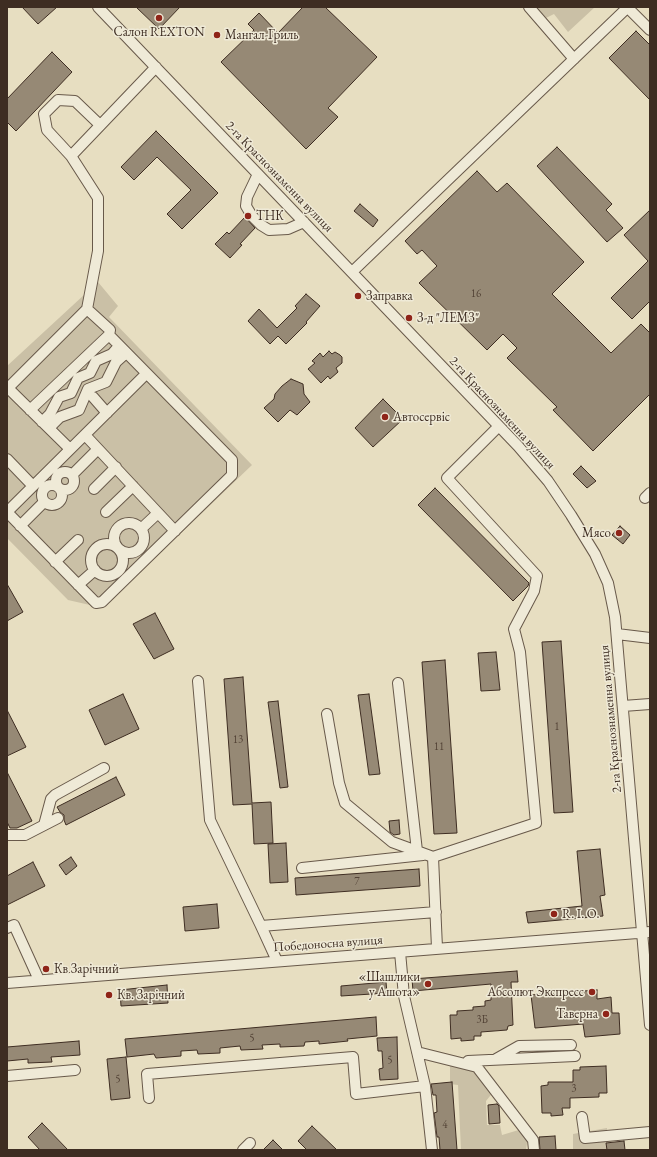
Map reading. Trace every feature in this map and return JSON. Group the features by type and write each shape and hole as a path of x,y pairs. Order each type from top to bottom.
{"street":[{"name":"2-га Краснознаменна вулиця","path":"98,7 518,446 548,481 595,554 608,584 617,634 646,932 650,1025"},
{"path":"529,7 574,59"},
{"path":"352,272 627,7 650,30"},
{"path":"71,156 156,67"},
{"path":"70,450 7,389 87,309 98,251 98,198 71,156 47,130 44,114 58,100 75,101 100,126"},
{"path":"258,174 247,197 246,206 252,216 261,225 270,230 288,229 304,222"},
{"path":"30,410 108,335 110,330 87,309"},
{"path":"108,335 232,460 232,475 102,602 96,603 7,512 146,374"},
{"path":"45,425 59,398 71,393 78,378 90,373 96,361 122,350"},
{"path":"45,425 60,417 79,410 88,389 106,382 122,350"},
{"path":"93,397 107,413"},
{"path":"302,868 425,855 536,823 520,652 514,629 534,591 537,576 447,478 499,426"},
{"path":"85,435 175,531"},
{"path":"58,488 61,493 58,502 50,505 44,502 42,496 44,490 48,486 58,488 66,491 71,488 74,483 74,477 72,475 98,449"},
{"path":"7,459 33,486"},
{"path":"94,489 116,468"},
{"path":"106,512 133,486"},
{"path":"20,526 44,502"},
{"path":"141,529 158,513"},
{"path":"141,529 128,523 119,527 114,534 113,539 117,548 120,551 123,562 118,571 114,574 104,575 95,570 92,560 94,550 108,544 117,548 121,551 131,554 140,549 144,539 141,529"},
{"path":"55,562 78,540"},
{"path":"78,585 95,570"},
{"path":"617,634 650,638"},
{"path":"198,681 210,820 262,926 277,961"},
{"path":"398,683 425,855 436,912 437,948"},
{"path":"623,706 650,704"},
{"path":"327,714 339,783 345,803 392,842 425,855"},
{"path":"44,825 51,799 55,795 104,768"},
{"path":"7,835 25,835 58,818"},
{"path":"262,926 436,912"},
{"path":"7,928 14,925 39,980"},
{"name":"Победоносна вулиця","path":"7,983 646,932"},
{"path":"400,952 404,996 425,1086 432,1150"},
{"path":"494,1060 519,1046 571,1045"},
{"path":"417,1052 477,1067 533,1140 534,1150"},
{"path":"456,1062 575,1056"},
{"path":"149,1098 147,1074 353,1057 356,1094 425,1086"},
{"path":"7,1076 75,1070"},
{"path":"582,1117 585,1138 650,1132"}],"shaded area":[{"path":"537,7 595,7 568,32 554,14 546,18"},
{"path":"98,282 118,306 109,317 252,465 103,608 68,600 7,538 7,366"},
{"path":"459,1064 476,1068 494,1091 486,1101 487,1125 500,1125 502,1135 522,1129 528,1136 526,1150 461,1150 458,1085 450,1084 450,1066"},
{"path":"607,1128 607,1150 573,1150 573,1134"}],"building":[{"path":"22,7 57,7 38,24"},
{"name":"Салон REXTON","path":"136,7 180,7 159,29"},
{"path":"303,7 325,7 377,57 328,108 338,117 306,149 221,62 254,30 248,24 259,13 278,33"},
{"path":"636,31 650,45 650,100 609,58"},
{"path":"52,52 72,72 16,131 7,122 7,99"},
{"path":"156,131 218,193 182,229 167,214 191,190 157,157 134,180 121,167"},
{"path":"557,147 612,204 606,210 623,228 607,242 537,166"},
{"path":"477,171 497,192 507,183 584,262 552,294 611,353 641,324 650,333 650,394 593,451 553,410 557,407 507,358 517,348 503,334 487,350 419,283 437,266 422,250 417,254 405,241"},
{"path":"360,204 378,220 373,227 354,211"},
{"path":"650,210 650,301 632,319 611,298 648,261 624,235"},
{"path":"245,217 255,228 240,244 242,245 230,258 215,244 227,232 229,234"},
{"path":"306,294 320,306 306,322 307,323 286,344 278,336 270,344 248,321 259,309 277,328 297,308 295,306"},
{"path":"329,351 332,354 335,352 340,355 342,357 342,363 336,368 338,372 330,379 328,376 321,383 308,369 315,363 312,361 320,353 323,357"},
{"path":"291,379 303,384 304,394 310,402 297,415 290,410 278,422 264,408 274,399 275,394 282,386"},
{"path":"383,399 403,419 373,447 355,428"},
{"path":"581,466 596,481 587,488 573,474"},
{"path":"435,488 529,583 528,586 513,601 418,505"},
{"path":"620,526 630,535 623,544 612,535"},
{"path":"7,584 23,612 7,621"},
{"path":"155,613 174,649 154,659 133,624"},
{"path":"561,641 573,812 554,813 542,642"},
{"path":"496,652 500,690 481,691 478,653"},
{"path":"445,660 457,833 434,834 422,662"},
{"path":"243,677 252,803 271,802 273,843 254,844 252,804 233,805 224,679"},
{"path":"123,694 139,729 105,745 89,710"},
{"path":"369,694 380,774 369,775 358,695"},
{"path":"278,701 288,787 280,788 268,702"},
{"path":"7,710 26,747 7,756"},
{"path":"7,772 32,821 17,828 10,828 7,822"},
{"path":"116,777 125,795 66,825 64,815 57,807"},
{"path":"399,820 400,834 394,835 390,832 389,821"},
{"path":"286,843 288,882 270,883 268,844"},
{"path":"600,849 605,895 600,896 603,916 528,923 526,912 582,906 577,851"},
{"path":"71,857 77,866 66,875 59,865"},
{"path":"33,862 45,886 7,905 7,876"},
{"path":"419,869 420,886 296,895 295,878"},
{"path":"217,904 219,928 185,931 183,907"},
{"path":"517,971 518,982 511,982 513,1025 508,1026 507,1030 481,1032 481,1036 474,1036 474,1040 461,1041 461,1038 451,1039 450,1015 457,1015 457,1011 473,1010 473,1007 485,1006 485,1001 491,1000 491,984 413,991 412,979"},
{"path":"386,982 387,993 341,996 341,986"},
{"path":"167,985 168,1003 121,1006 120,990"},
{"path":"597,990 597,999 611,997 612,1013 619,1013 620,1034 585,1037 583,1024 535,1028 531,995"},
{"path":"376,1017 377,1036 347,1039 348,1041 319,1044 319,1041 305,1042 304,1046 280,1047 280,1044 262,1045 263,1049 241,1050 240,1046 220,1048 220,1053 198,1054 197,1050 181,1051 181,1056 156,1058 154,1054 127,1057 125,1039"},
{"path":"397,1037 398,1079 380,1080 379,1069 383,1068 382,1051 378,1051 377,1038"},
{"path":"79,1041 80,1055 51,1057 52,1062 28,1063 28,1059 7,1061 7,1047"},
{"path":"126,1057 130,1098 111,1100 107,1059"},
{"path":"606,1066 607,1093 599,1093 599,1097 570,1098 570,1108 562,1108 563,1115 551,1116 551,1113 542,1113 541,1086 548,1085 548,1082 573,1082 573,1070 580,1070 580,1067"},
{"path":"452,1082 457,1150 440,1150 434,1113 437,1112 436,1095 433,1095 431,1084"},
{"path":"497,1104 499,1106 500,1123 489,1124 488,1105"},
{"path":"42,1123 68,1150 40,1150 28,1137"},
{"path":"312,1126 337,1150 307,1150 298,1141"},
{"path":"555,1136 556,1150 540,1150 539,1137"},
{"path":"273,1140 283,1150 263,1150"},
{"path":"624,1141 625,1150 607,1150 606,1143"}],"place":[{"name":"Салон REXTON","path":"159,18"},
{"name":"Мангал-Гриль","path":"217,35"},
{"name":"ТНК","path":"248,216"},
{"name":"Заправка","path":"358,296"},
{"name":"З-д \"ЛЕМЗ\"","path":"409,318"},
{"name":"Автосервіс","path":"385,417"},
{"name":"Мясо","path":"619,533"},
{"name":"R. I. O.","path":"554,914"},
{"name":"Кв Зарічний","path":"46,969"},
{"name":"«Шашлики у Ашота»","path":"428,984"},
{"name":"Абсолют Экспресс","path":"592,992"},
{"name":"Кв. Зарічний","path":"109,995"},
{"name":"Таверна","path":"606,1014"}]}
